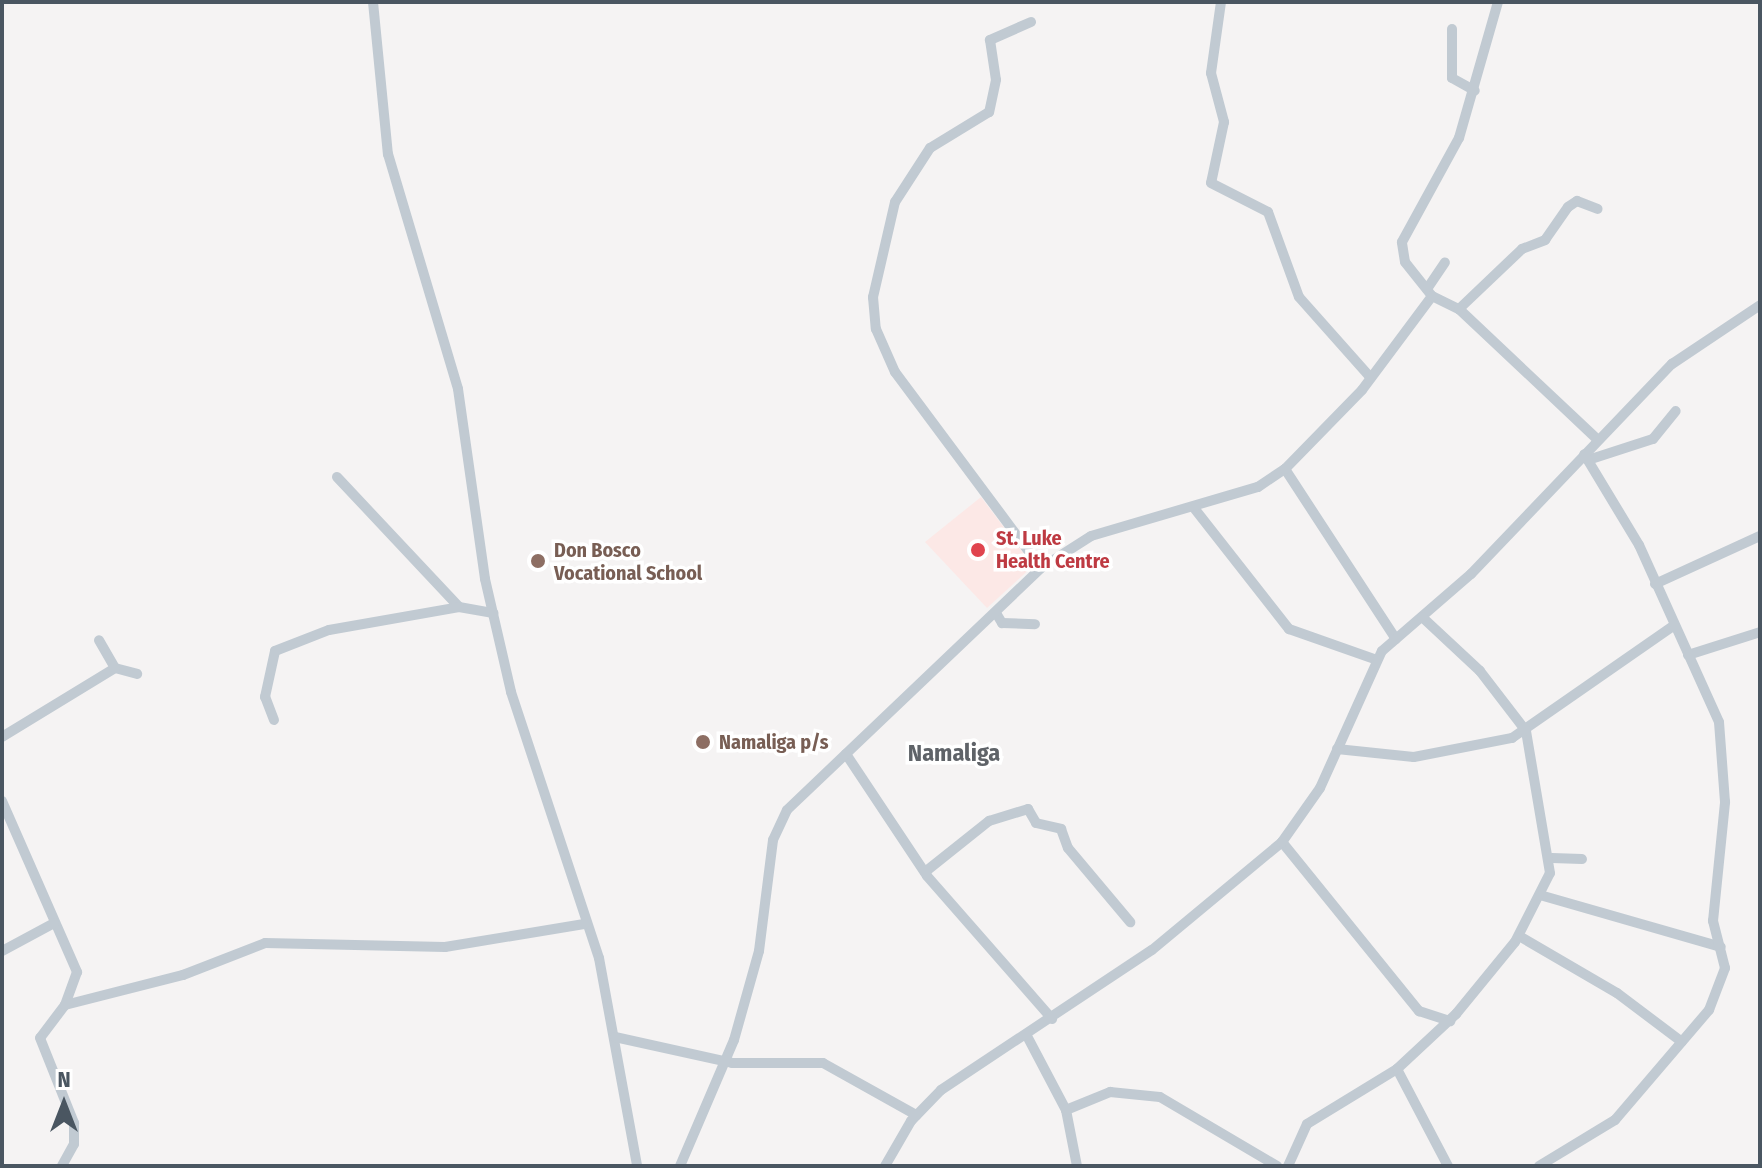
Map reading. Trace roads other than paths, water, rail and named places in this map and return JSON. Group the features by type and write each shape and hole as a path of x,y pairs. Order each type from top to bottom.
{"street":[{"path":"373,2 380,117 464,415 493,613 615,1037 635,1165"},
{"path":"1221,2 1211,73 1224,122 1211,183 1268,212 1299,297 1371,378"},
{"path":"1498,2 1475,91 1459,138 1402,242 1405,262 1430,292 1459,309 1595,437"},
{"path":"1031,22 990,40 996,80 989,112 930,148 895,202 873,297 876,329 895,372 1041,568"},
{"path":"1452,29 1452,78 1475,91"},
{"path":"1459,309 1522,249 1545,240 1568,207 1577,201 1598,209"},
{"path":"680,1166 725,1062 752,980 779,824 797,797 1041,568 1091,536 1194,508 1285,469 1371,378 1430,292 1445,262"},
{"path":"885,1166 916,1115 965,1072 1027,1036 1152,950 1282,842 1337,749 1377,660 1586,457 1595,437 1699,342 1760,305"},
{"path":"1586,457 1653,439 1676,411"},
{"path":"1539,1166 1615,1120 1682,1042 1721,988 1721,947 1712,889 1724,834 1723,742 1655,584 1586,457"},
{"path":"1285,469 1396,639"},
{"path":"337,477 459,607"},
{"path":"1194,508 1289,629 1377,660"},
{"path":"1655,584 1760,536"},
{"path":"274,720 265,697 275,651 329,630 459,607 493,613"},
{"path":"996,613 1002,623 1035,624"},
{"path":"1288,1166 1307,1124 1397,1069 1450,1021 1519,936 1540,895 1552,858 1526,731 1480,671 1422,617"},
{"path":"1337,749 1414,757 1526,731 1673,626"},
{"path":"1688,655 1760,632"},
{"path":"99,640 115,668 137,674"},
{"path":"2,737 115,668"},
{"path":"846,754 925,872 1052,1019"},
{"path":"2,801 15,837 77,972 65,1005 40,1038 74,1123 74,1144 62,1166"},
{"path":"925,872 989,821 1028,809 1036,823 1061,829 1068,848 1130,922"},
{"path":"2,843 15,837"},
{"path":"1282,842 1419,1011 1450,1021"},
{"path":"1552,858 1582,859"},
{"path":"1540,895 1721,947"},
{"path":"2,951 54,923"},
{"path":"65,1005 183,975 265,943 445,947 584,924"},
{"path":"1519,936 1617,993 1682,1042"},
{"path":"1027,1036 1066,1110 1077,1166"},
{"path":"615,1037 725,1062 823,1063 916,1115"},
{"path":"1397,1069 1448,1166"},
{"path":"1066,1110 1110,1092 1160,1097 1277,1166"}],"place":[{"name":"St. Luke Health Centre","path":"978,550"},
{"name":"Don Bosco Vocational School","path":"538,561"},
{"name":"Namaliga p/s","path":"703,742"}],"district":[{"name":"Namaliga","path":"954,754"}]}
